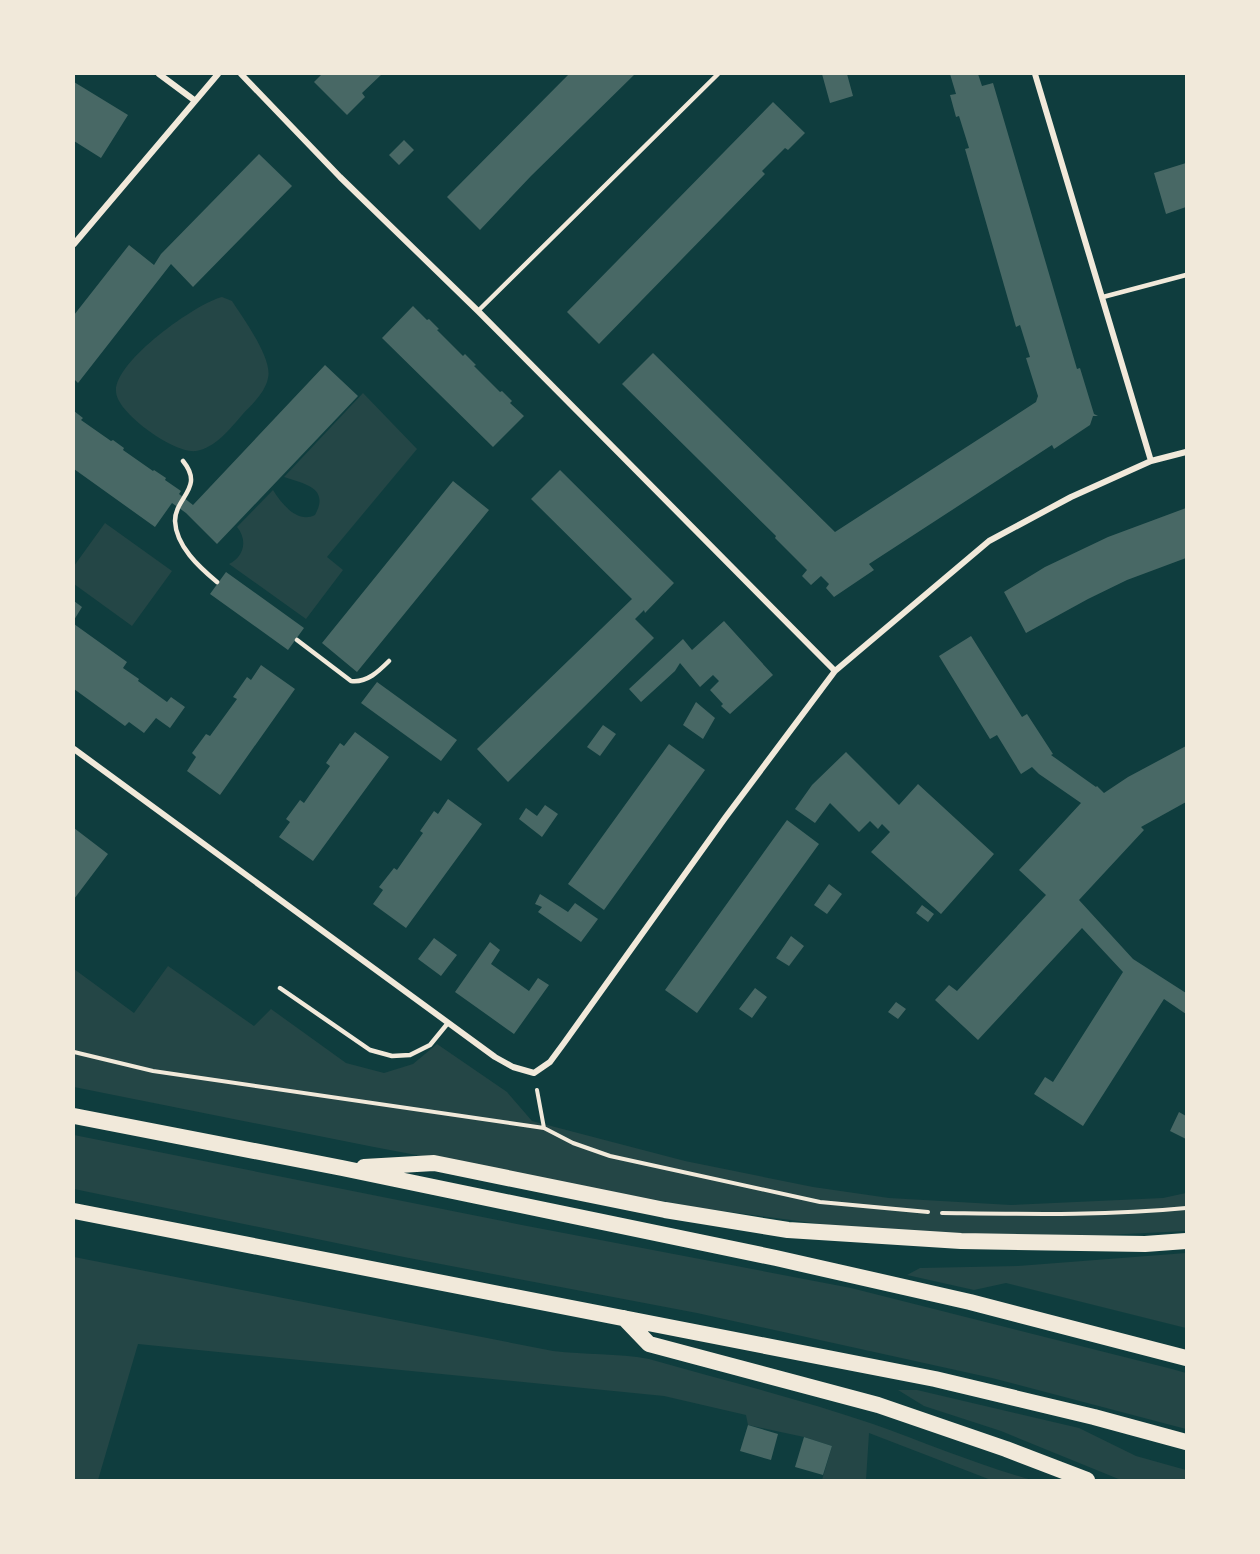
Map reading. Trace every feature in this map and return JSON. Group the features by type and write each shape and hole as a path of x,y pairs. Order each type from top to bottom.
{"highway":[{"path":"74,1116 342,1168 787,1260 970,1302 1186,1358"},
{"path":"342,1168 434,1162 665,1210 788,1230 1016,1243 1145,1244 1186,1241"},
{"path":"74,1211 977,1388 1186,1442"},
{"path":"624,1318 649,1344 878,1405 1088,1480"}],"street":[{"path":"159,74 194,100"},
{"path":"74,244 218,74"},
{"path":"241,74 340,177 478,311 835,671"},
{"path":"1035,74 1151,461"},
{"path":"74,749 495,1058 513,1067 534,1073 550,1062 557,1053 724,818 835,671 989,541 1071,497 1151,461 1186,452"}],"lane":[{"path":"478,311 718,74"},
{"path":"1103,297 1186,275"},
{"path":"183,461 190,473 191,486 176,512 176,526 185,548 194,561 217,582"},
{"path":"297,640 351,681 367,679 389,661"},
{"path":"280,988 370,1050 392,1056 410,1055 430,1045 448,1023"}],"path":[{"path":"74,1052 153,1071 543,1128 573,1143 610,1156 820,1202 939,1213 1088,1214 1186,1208"},
{"path":"534,1073 543,1128"}],"shaded area":[{"path":"222,297 232,301 256,339 266,360 268,378 258,398 222,437 203,449 187,450 161,439 148,430 126,410 116,391 119,379 128,365 158,335 194,310"},
{"path":"363,393 417,449 327,557 343,570 306,619 229,564 238,557 243,548 243,537 237,527 273,490 290,511 302,517 315,515 319,499 313,488 284,477"},
{"path":"105,523 172,571 132,626 74,584 74,566"},
{"path":"168,966 254,1026 271,1009 346,1063 384,1073 413,1064 437,1044 507,1092 532,1121 685,1161 813,1187 889,1198 1011,1205 1163,1198 1186,1193 1186,1231 1065,1237 936,1234 829,1225 700,1208 374,1147 74,1087 74,969 134,1013"},
{"path":"74,1135 851,1288 1172,1369 1186,1373 1186,1429 992,1378 697,1313 404,1257 74,1189"},
{"path":"1186,1253 1186,1328 1006,1283 974,1290 907,1275 920,1268 1018,1266"},
{"path":"74,1257 553,1351 649,1359 845,1415 1032,1480 991,1480 869,1433 866,1480 822,1480 832,1446 804,1437 748,1425 746,1415 664,1396 138,1344 98,1480 74,1480"},
{"path":"898,1390 917,1390 1079,1428 1136,1456 1186,1470 1186,1480 1121,1480 1001,1431 924,1406"}],"building":[{"path":"322,74 382,74 362,93 365,97 347,115 314,82"},
{"path":"569,74 635,74 531,176 480,230 447,197"},
{"path":"822,74 847,74 853,96 830,103"},
{"path":"950,74 978,74 982,86 993,83 1077,369 1080,368 1094,414 1098,416 1093,416 1090,425 1054,449 1052,445 869,564 874,570 834,597 826,588 829,584 821,576 811,585 802,576 807,570 775,538 776,536 622,384 653,353 835,532 1036,402 1038,396 1026,358 1030,357 1020,325 1016,327 965,149 969,148 950,95 956,94"},
{"path":"74,82 128,115 101,158 74,141"},
{"path":"773,102 805,133 788,150 785,148 762,171 765,174 599,344 567,312"},
{"path":"404,140 414,150 399,165 389,155"},
{"path":"259,154 292,186 193,287 171,264 78,383 74,379 74,315 129,245 154,265 161,254"},
{"path":"1186,163 1186,207 1166,214 1154,173"},
{"path":"413,306 439,329 437,330 463,356 465,354 524,416 493,447 382,338"},
{"path":"325,365 358,396 217,544 186,513 172,503 155,527 74,469 74,411 83,418 81,420 166,478 165,480 181,491 179,494 193,505"},
{"path":"560,470 674,583 645,613 644,610 635,619 654,638 508,782 477,749 632,599 531,499"},
{"path":"453,481 489,510 357,672 322,643"},
{"path":"1186,508 1186,558 1127,580 1026,633 1004,592 1045,567 1108,537"},
{"path":"226,572 304,628 288,650 210,594"},
{"path":"74,601 82,607 74,620"},
{"path":"724,621 773,675 730,714 710,690 719,681 713,675 700,687 680,663 675,671 641,702 629,689 683,639 692,650"},
{"path":"74,624 127,662 123,668 139,679 138,681 167,702 171,697 185,707 170,728 156,718 144,733 129,722 125,726 74,689"},
{"path":"971,636 1022,717 1027,714 1053,754 1051,755 1104,793 1128,777 1186,746 1186,802 1141,827 1144,830 1079,900 1133,959 1186,993 1186,1014 1164,999 1083,1126 1034,1094 1045,1077 1053,1082 1123,972 1082,928 978,1040 935,1000 949,985 957,991 1046,895 1019,870 1081,803 1032,767 1021,774 997,735 990,739 939,656"},
{"path":"261,665 295,689 220,795 187,771 196,757 192,753 206,734 210,736 237,699 233,697 247,677 251,680"},
{"path":"377,682 457,740 441,761 361,703"},
{"path":"696,702 715,718 703,739 683,725"},
{"path":"603,725 616,734 600,756 587,747"},
{"path":"355,732 389,757 313,861 279,837 290,822 286,819 300,800 304,803 330,766 326,763 340,743 344,746"},
{"path":"669,744 705,770 604,910 568,884"},
{"path":"846,752 899,805 918,784 994,854 941,914 871,852 890,832 882,824 878,829 870,821 859,832 830,803 815,823 795,809 812,785"},
{"path":"448,799 482,824 406,928 373,904 383,890 379,887 394,868 397,870 423,833 420,831 434,811 438,814"},
{"path":"545,805 558,814 542,837 519,819 526,808 537,816"},
{"path":"787,820 819,844 697,1013 665,990"},
{"path":"74,828 108,854 74,899"},
{"path":"829,884 842,894 827,914 814,905"},
{"path":"540,894 568,912 575,903 598,919 581,942 538,912 542,907 535,904"},
{"path":"922,905 934,914 928,922 916,913"},
{"path":"791,936 804,946 789,966 776,958"},
{"path":"434,938 457,955 441,976 418,959"},
{"path":"490,942 500,950 491,964 529,991 538,978 549,985 514,1034 455,992"},
{"path":"755,988 767,997 752,1018 739,1009"},
{"path":"896,1002 906,1009 898,1019 888,1012"},
{"path":"1179,1112 1186,1116 1186,1139 1170,1131"},
{"path":"748,1425 778,1434 771,1460 740,1451"},
{"path":"804,1437 832,1446 823,1475 795,1467"}]}
